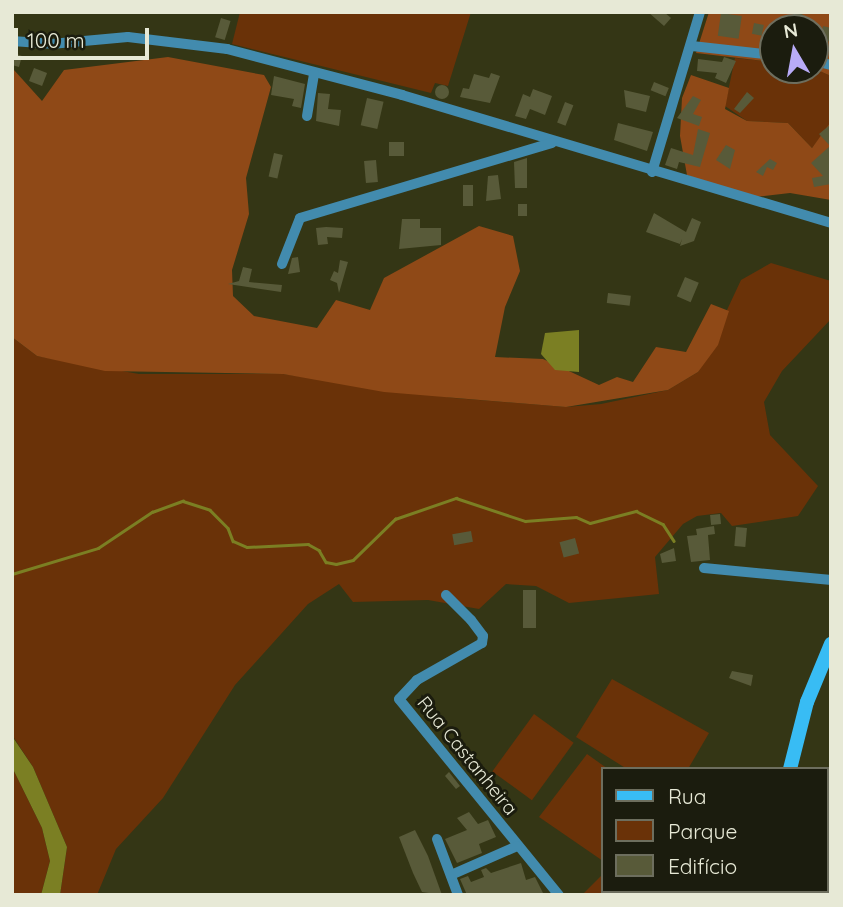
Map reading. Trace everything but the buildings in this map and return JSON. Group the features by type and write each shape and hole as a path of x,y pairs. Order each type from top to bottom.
{"street":[{"path":"652,172 692,47 699,12"},
{"path":"12,41 51,44 128,37 171,39 401,95 552,143 831,223"},
{"path":"692,47 759,54"},
{"path":"307,116 314,74"},
{"path":"282,264 300,218 552,143"},
{"path":"704,568 831,580"},
{"name":"Rua Castanheira","path":"446,595 471,620 483,636 482,643 416,680 399,699 559,895"},
{"path":"791,767 811,691 831,644"},
{"path":"437,839 458,895"},
{"path":"451,874 517,846"}],"green space":[{"path":"240,12 471,12 448,86 435,83 431,93 232,44"},
{"path":"735,58 759,61 759,84 829,84 829,75 831,76 831,124 812,148 788,123 747,121 725,106"},
{"path":"771,263 831,281 831,319 782,371 764,402 770,435 818,486 798,516 732,526 721,513 697,516 683,524 655,557 659,594 569,603 536,586 506,584 479,609 428,600 353,602 339,584 308,604 235,685 163,798 116,849 97,895 60,895 67,847 33,767 12,735 12,337 37,356 139,374 283,374 454,398 566,407 601,404 668,390 698,372 741,280"},
{"path":"612,679 709,733 689,767 624,767 576,737"},
{"path":"534,714 574,743 532,800 492,771"},
{"path":"587,754 605,767 602,767 602,860 539,817"},
{"path":"12,767 42,828 50,861 41,895 12,895"},
{"path":"601,876 602,893 625,895 582,895"}],"shaded area":[{"path":"709,12 831,12 831,76 829,14 759,14 759,60 696,53"},
{"path":"168,57 264,75 271,87 246,178 249,214 232,270 233,296 254,316 317,328 336,300 370,310 384,278 479,226 513,236 520,271 505,307 495,357 543,359 599,385 617,377 633,382 656,347 686,352 711,304 729,311 718,345 698,372 668,390 566,407 384,392 283,374 105,371 37,356 12,337 14,70 42,101 64,70"},
{"path":"691,75 729,88 725,109 747,121 788,123 812,148 830,123 831,200 790,193 747,198 687,175 680,136 682,98"},
{"path":"579,330 579,372 555,370 541,354 545,333"},
{"path":"12,736 33,767 67,847 60,895 41,895 50,861 42,828 12,767"}],"waterway":[{"path":"12,574 98,548 152,512 183,501 210,510 228,528 233,541 247,547 308,544 319,550 326,562 336,564 353,560 395,519 456,498 525,521 576,517 590,523 636,511 663,524 674,541"}]}
